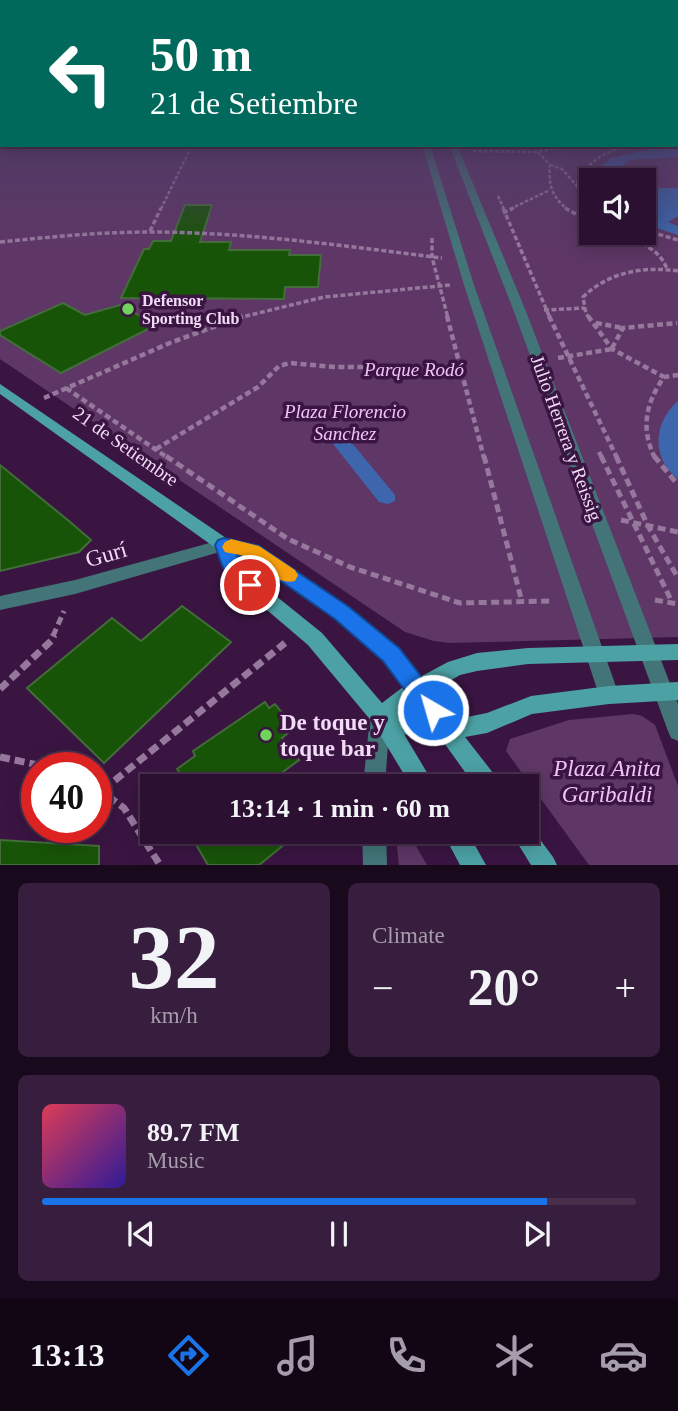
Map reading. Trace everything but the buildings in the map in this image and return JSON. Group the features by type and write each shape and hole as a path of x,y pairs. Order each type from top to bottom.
{"street":[{"path":"432,164 469,285 609,695"},
{"name":"Julio Herrera y Reissig","path":"461,164 539,361 648,653 670,691 678,731"},
{"name":"21 de Setiembre","path":"0,388 224,545 253,551 342,613 391,655 481,774"},
{"name":"21 de Setiembre","path":"224,545 233,571 315,639 380,716 416,774"},
{"name":"Gurí","path":"0,603 75,587 224,545"},
{"path":"375,774 380,716 417,689 454,668 477,662 528,656 678,652"},
{"path":"380,716 416,729 450,730 487,723 531,705 609,695 670,691"},
{"path":"374,844 375,865"},
{"path":"461,844 474,865"},
{"path":"530,844 545,865"}],"path":[{"path":"150,232 183,164"},
{"path":"576,185 586,164"},
{"path":"579,189 562,169 550,165 550,190 559,204 579,216"},
{"name":"Julio Herrera y Reissig","path":"494,188 546,310 648,526 678,578"},
{"path":"499,214 550,190"},
{"path":"433,229 432,257 522,602"},
{"path":"0,242 61,235 150,232 303,241 462,261"},
{"path":"656,234 678,240"},
{"path":"639,245 658,254 666,262 667,269"},
{"path":"678,271 667,269 612,277 600,281 583,297 586,314 612,349 664,377 678,375"},
{"path":"26,406 190,335 254,313 321,299 441,285 469,285"},
{"path":"519,309 585,308"},
{"path":"595,323 623,328 677,323"},
{"path":"612,349 623,328"},
{"path":"539,361 612,349"},
{"path":"156,449 258,387 279,366 290,363 334,367 462,367"},
{"path":"664,377 652,395 644,431 659,467 678,485"},
{"path":"66,388 288,539 350,567 460,603 575,601"},
{"path":"594,512 678,533"},
{"path":"0,689 51,641 75,587"},
{"path":"655,600 678,604"},
{"path":"112,780 303,629"},
{"path":"0,757 21,761"},
{"path":"112,798 124,808 160,865"}],"green space":[{"name":"Parque Rodó","path":"0,164 678,164 678,637 449,643 405,632 0,359"},
{"name":"Plaza Anita Garibaldi","path":"633,714 642,716 655,725 678,786 678,865 589,865 539,796 539,774 523,774 506,751 510,739 569,720"},
{"path":"397,844 415,844 427,865 399,865"}],"water":[{"path":"603,164 624,164 619,168 600,168"},
{"path":"656,186 678,188 678,216 668,222 678,226 678,235 656,228"},
{"path":"678,401 678,479 663,461 659,440 664,420"},
{"path":"342,431 395,495 395,501 388,504 379,502 326,435"}],"slow traffic":[{"path":"231,547 253,551 288,575"}],"place":[{"name":"Defensor Sporting Club","path":"128,309"},
{"name":"De toque y toque bar","path":"266,735"}],"route":[{"path":"250,585 233,571 224,545 253,551 342,613 391,655 433,710"}],"park label":[{"name":"Plaza Florencio Sanchez","path":"345,422"}]}
